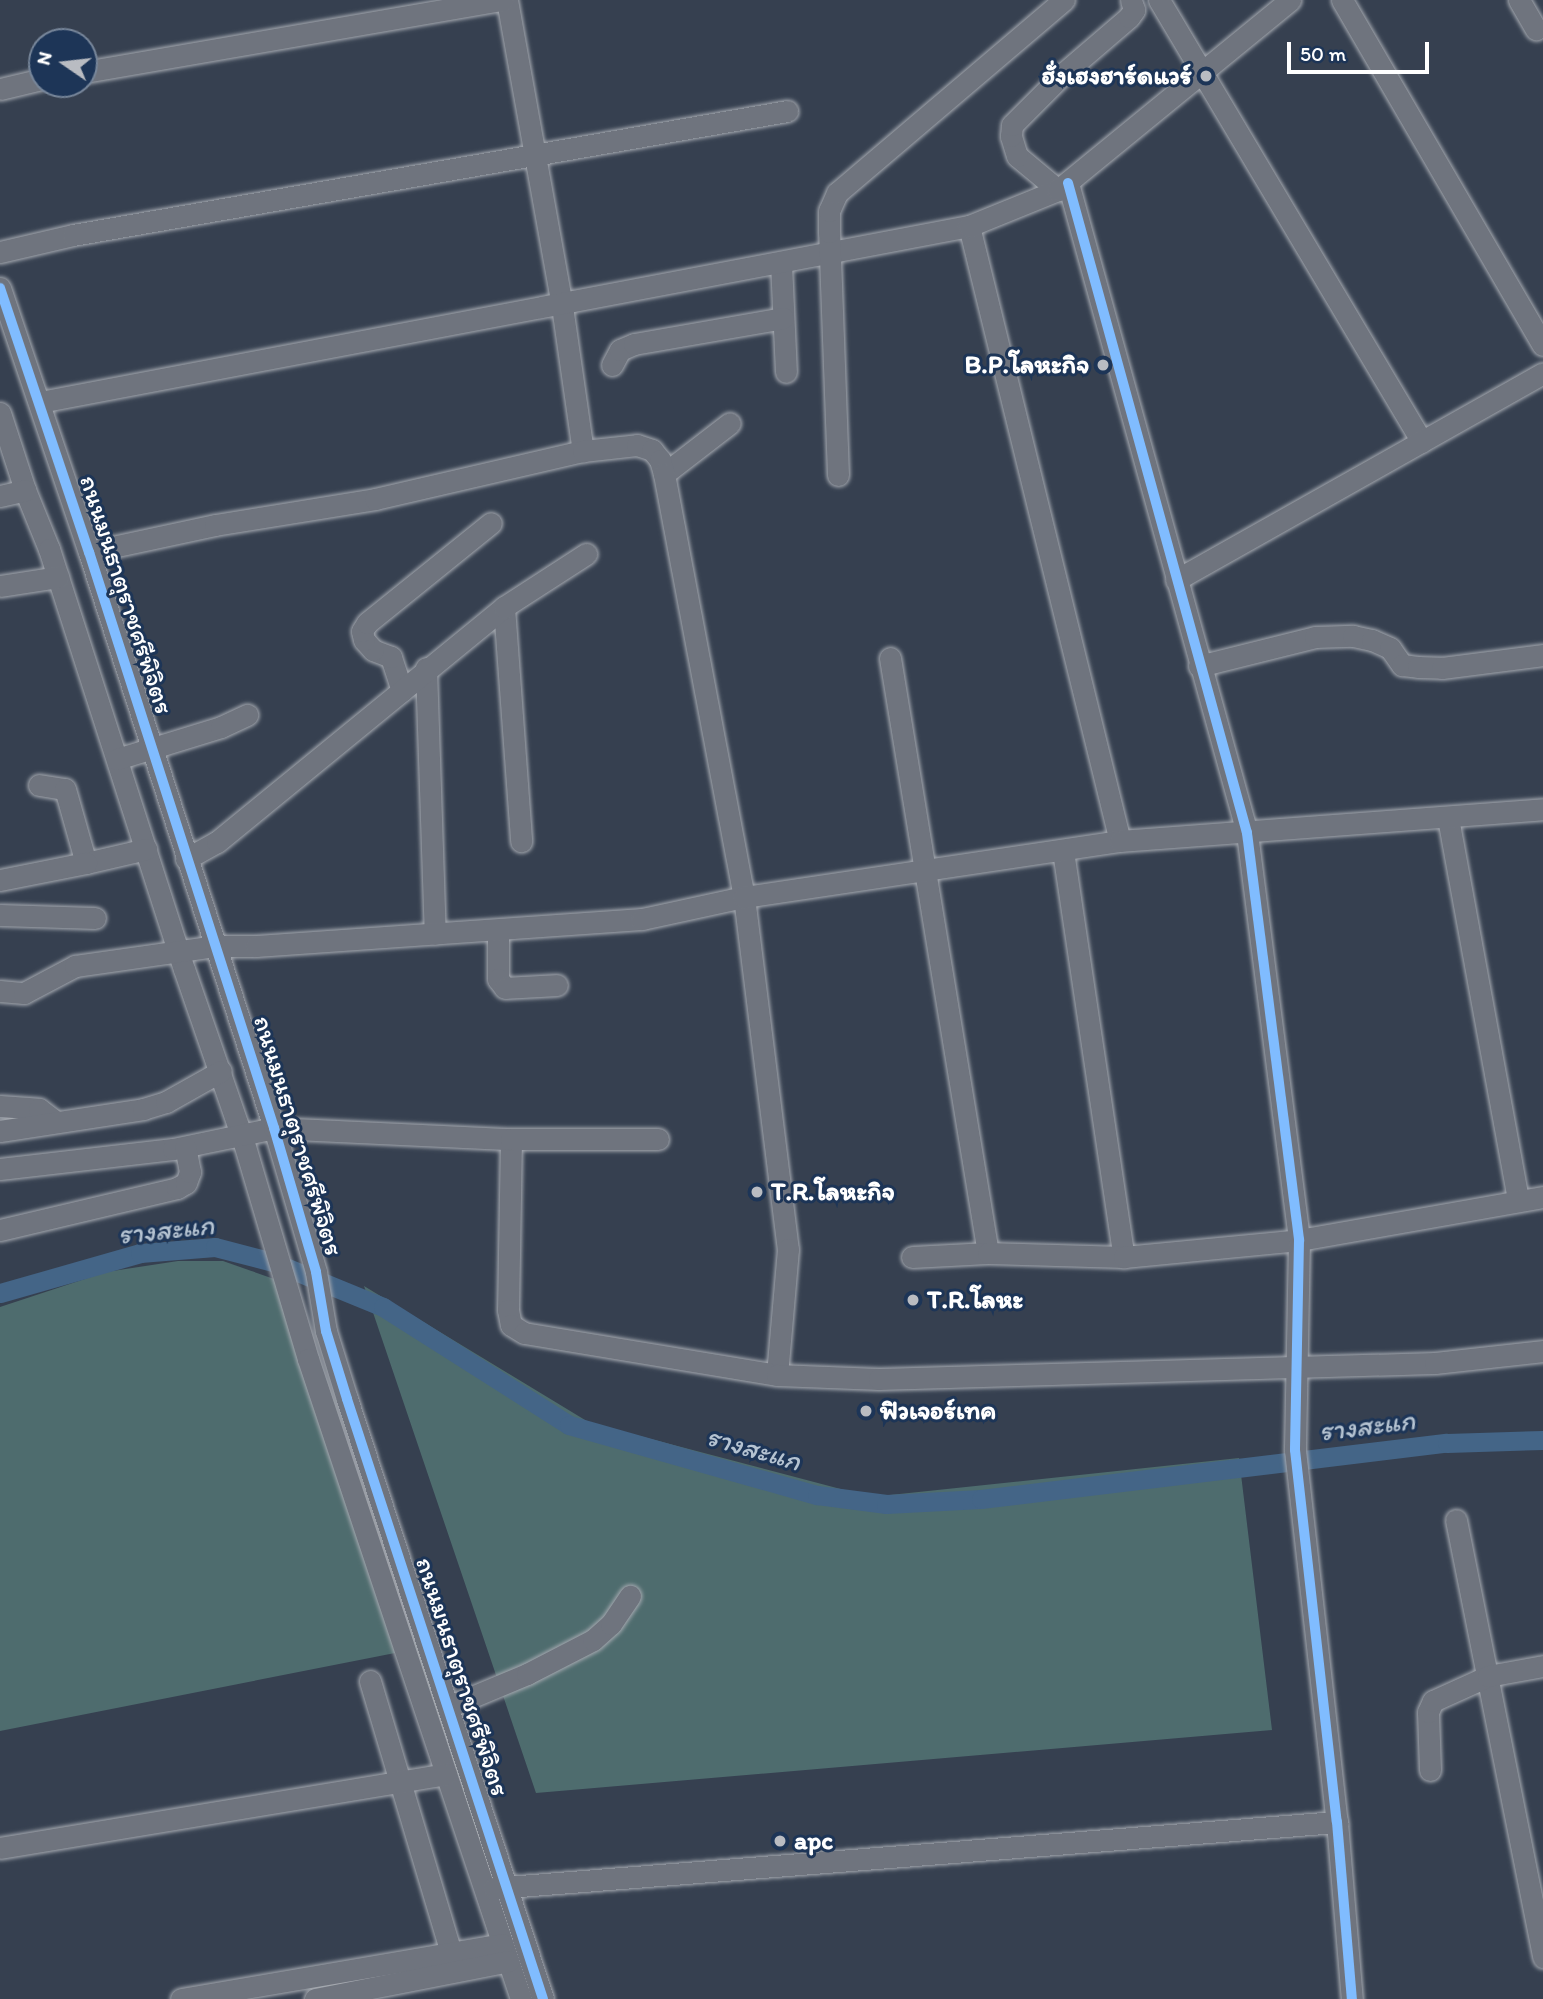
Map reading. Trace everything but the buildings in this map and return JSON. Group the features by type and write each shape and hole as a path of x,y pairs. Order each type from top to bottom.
{"street":[{"path":"98,70 505,0 537,156 583,451"},
{"path":"838,475 829,211 837,193 1064,0"},
{"path":"1131,0 1134,10 1129,17 1064,72 1012,125 1010,136 1017,156 1063,186 1247,833 1300,1240 1295,1450 1337,1822 1352,1999"},
{"path":"1158,0 1422,442"},
{"path":"40,402 562,306 970,226 1063,186 1290,0"},
{"path":"1342,0 1543,345"},
{"path":"1519,0 1536,29"},
{"path":"0,89 28,82"},
{"path":"0,252 73,234 787,111"},
{"path":"970,226 1120,841"},
{"path":"781,263 786,372"},
{"name":"ถนนมนธาตุราชศรีพิจิตร","path":"0,288 89,552 274,1128 316,1272 329,1341 543,1999"},
{"path":"612,365 620,350 634,344 783,318"},
{"path":"1176,580 1543,373"},
{"name":"ถนนมนธาตุราชศรีพิจิตร","path":"0,413 25,490 58,577 178,951 221,1071 297,1324 521,1999"},
{"path":"664,474 730,423"},
{"path":"89,552 215,525 375,499 583,451 637,445 652,450 664,474 744,897 788,1249 777,1375"},
{"path":"0,496 25,490"},
{"path":"402,691 391,657 373,650 362,631 367,623 491,523"},
{"path":"186,859 217,842 402,691 426,668 504,607 586,554"},
{"path":"0,586 58,577"},
{"path":"504,607 521,841"},
{"path":"1199,666 1315,637 1353,636 1372,640 1390,648 1402,665 1418,667 1442,668 1543,655"},
{"path":"890,658 988,1253"},
{"path":"426,668 435,933"},
{"path":"117,758 221,727 247,715"},
{"path":"39,785 65,789 86,863"},
{"path":"0,991 24,993 75,966 215,946 498,931 642,919 744,897 1120,841 1543,809"},
{"path":"1448,818 1518,1200"},
{"path":"0,880 146,849"},
{"path":"1063,851 1124,1257"},
{"path":"0,915 95,918"},
{"path":"498,931 498,979 505,988 557,985"},
{"path":"0,1132 143,1110 166,1102 221,1071"},
{"path":"0,1106 38,1110 56,1122"},
{"path":"0,1169 185,1147 274,1128 510,1139 658,1139"},
{"path":"510,1139 508,1310 511,1325 524,1333 777,1375 879,1379 1435,1363 1543,1351"},
{"path":"0,1230 177,1188 186,1183 190,1172 185,1147"},
{"path":"912,1256 988,1253 1124,1257 1300,1240 1543,1197"},
{"path":"276,1252 303,1231"},
{"path":"309,1359 329,1341"},
{"path":"1456,1520 1543,1957"},
{"path":"448,1707 527,1674 593,1640 611,1624 630,1596"},
{"path":"1430,1770 1428,1712 1433,1701 1488,1676 1543,1666"},
{"path":"370,1681 451,1953"},
{"path":"0,1848 446,1774"},
{"path":"485,1889 1337,1822"},
{"path":"181,1999 451,1953 505,1952"},
{"path":"315,1999 505,1952"}],"green space":[{"path":"178,1261 223,1261 277,1280 395,1653 0,1731 0,1307 106,1272"},
{"path":"364,1286 590,1423 871,1497 1239,1458 1272,1730 536,1793"}],"waterway":[{"name":"รางสะแก","path":"0,1293 140,1253 215,1247 273,1262 383,1307 569,1425 817,1495 886,1504 981,1499 1447,1443 1543,1440"}],"cycle path":[{"path":"1068,183 1247,833 1299,1240 1295,1450 1337,1822 1352,1999"},
{"path":"0,288 89,552 274,1128 316,1272 326,1331 347,1399 543,1999"}],"place":[{"name":"ฮั่งเฮงฮาร์ดแวร์","path":"1206,76"},
{"name":"B.P.โลหะกิจ","path":"1103,365"},
{"name":"T.R.โลหะกิจ","path":"757,1192"},
{"name":"T.R.โลหะ","path":"913,1300"},
{"name":"ฟิวเจอร์เทค","path":"866,1411"},
{"name":"apc","path":"780,1841"}]}
